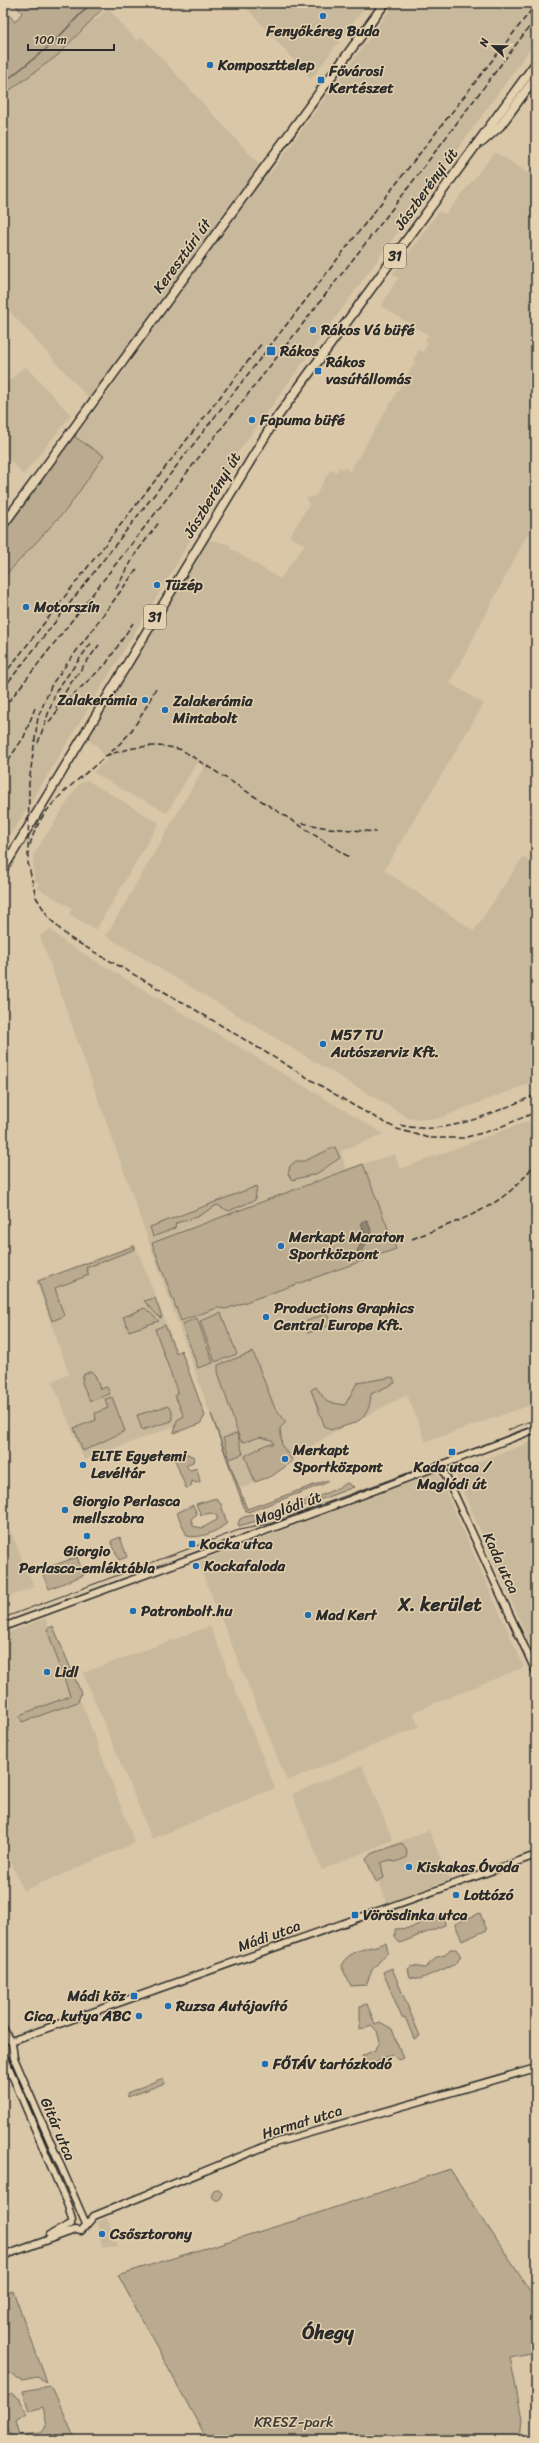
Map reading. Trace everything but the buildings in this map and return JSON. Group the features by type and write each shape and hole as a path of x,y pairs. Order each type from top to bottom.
{"main road":[{"name":"Keresztúri út","path":"3,525 385,3"},
{"name":"Jászberényi út","path":"3,869 275,420 536,63"},
{"name":"Jászberényi út","path":"470,152 500,126 536,77"}],"street":[{"name":"Maglódi út","path":"3,1626 536,1429"},
{"name":"Kada utca","path":"441,1465 536,1672"},
{"name":"Mádi utca","path":"8,2040 536,1855"},
{"path":"3,2028 8,2040"},
{"name":"Gitár utca","path":"8,2040 85,2221"},
{"path":"3,2053 12,2050"},
{"name":"Gitár utca","path":"3,2053 65,2199 72,2222"},
{"name":"Harmat utca","path":"85,2221 272,2144 536,2068"},
{"name":"Harmat utca","path":"38,2242 78,2217 85,2221"},
{"name":"Harmat utca","path":"3,2256 38,2242 75,2230 84,2230 85,2221"},
{"path":"72,2222 75,2230"}],"shaded area":[{"path":"242,3 368,3 311,79"},
{"path":"395,3 536,3 536,41 239,451 172,572 17,825 3,844 3,578 67,509 104,457 75,437 137,353 94,404 3,304 3,95 57,56 93,19 95,20 108,8 137,41 142,37 269,175"},
{"path":"495,152 536,178 536,518 450,683 484,704 384,870 474,931 523,857 536,866 536,1081 437,1119 410,1119 106,936 204,767 197,762 167,813 140,798 138,799 93,772 107,760 95,743 93,745 88,738 207,539 231,545 230,548 280,579 305,544 289,537 309,505 307,498 315,496 331,469 336,472 340,467 343,469 344,467 350,471 415,362 413,360 419,350 423,352 428,343 425,341 428,335 381,306 398,278 393,274 439,211 446,214"},
{"path":"25,366 71,415 23,475 3,452 3,386"},
{"path":"87,780 159,823 96,930 69,914 72,908 37,888 39,884 34,880 33,855 79,784"},
{"path":"50,929 66,943 384,1134 341,1151 346,1169 395,1154 400,1169 536,1118 536,1403 426,1442 407,1395 334,1432 248,1486 237,1489 40,936"},
{"path":"367,1220 372,1233 365,1236 361,1222"},
{"path":"363,1240 367,1242 361,1254 357,1251"},
{"path":"135,1244 202,1416 84,1460 52,1381 69,1374 36,1281"},
{"path":"536,1440 536,1657 454,1471"},
{"path":"437,1472 524,1667 413,1712 419,1727 287,1781 198,1562"},
{"path":"3,1513 34,1587 3,1599"},
{"path":"45,1618 84,1709 135,1843 23,1891 3,1842 3,1741 7,1739 3,1729 3,1635"},
{"path":"210,1626 275,1788 152,1839 83,1673"},
{"path":"362,1765 393,1840 322,1870 292,1794"},
{"name":"Kiskakas Óvoda","path":"429,1830 450,1880 387,1903 368,1854"},
{"path":"107,2218 117,2246 102,2248 97,2222"}],"green space":[{"path":"14,3 108,3 57,56 3,95 3,8 15,22 22,13"},
{"path":"81,422 75,437 104,456 67,509 3,578 3,524"},
{"path":"335,1147 340,1158 316,1174 292,1180 288,1174 290,1166 296,1161 304,1161"},
{"path":"363,1164 396,1249 226,1309 217,1308 181,1321 152,1243"},
{"path":"257,1186 255,1200 229,1211 217,1205 197,1217 176,1223 175,1228 153,1237 150,1227"},
{"path":"134,1246 135,1249 86,1268 89,1275 55,1288 64,1316 52,1321 38,1281"},
{"path":"155,1298 162,1317 160,1318 144,1301"},
{"path":"145,1308 159,1321 129,1331 123,1317"},
{"path":"221,1313 237,1354 215,1362 200,1321"},
{"path":"327,1313 331,1325 308,1333 305,1324 307,1321"},
{"path":"197,1318 213,1363 198,1368 182,1324"},
{"path":"165,1325 176,1353 181,1350 205,1416 200,1424 174,1433 177,1420 184,1416 175,1396 178,1394 155,1329"},
{"path":"253,1352 274,1406 286,1422 280,1428 282,1446 293,1461 272,1476 255,1482 245,1456 267,1444 274,1444 272,1440 260,1437 244,1442 240,1440 218,1372 218,1365"},
{"path":"91,1371 95,1375 100,1389 107,1387 110,1394 90,1401 82,1383 83,1375"},
{"path":"393,1377 395,1383 371,1394 370,1404 367,1411 359,1420 347,1426 330,1430 325,1427 311,1390 316,1387 327,1402 345,1405 357,1383"},
{"path":"112,1397 125,1431 83,1451 74,1428 96,1420 95,1413 108,1408 105,1399"},
{"path":"167,1406 172,1410 172,1421 142,1430 137,1415"},
{"path":"211,1414 247,1509 328,1480 326,1483 248,1512 245,1510"},
{"path":"237,1433 243,1454 230,1459 223,1438"},
{"path":"183,1452 194,1457 193,1462 187,1465 187,1467 190,1470 197,1468 200,1482 196,1483 192,1481 191,1487 186,1488 175,1460"},
{"path":"347,1483 354,1487 282,1514 239,1526 238,1524 240,1519 244,1517 297,1504 334,1490"},
{"path":"216,1498 221,1504 227,1523 203,1536 187,1536 177,1513 193,1505 197,1514 191,1519 193,1526 202,1528 217,1520 217,1516 211,1513 201,1515 196,1504"},
{"path":"120,1537 127,1557 119,1560 111,1541"},
{"path":"77,1557 84,1575 49,1589 41,1570"},
{"path":"53,1626 81,1693 78,1702 22,1722 20,1717 22,1714 70,1696 47,1629"},
{"path":"402,1843 407,1851 406,1858 395,1862 389,1860 381,1863 384,1878 376,1882 366,1859 371,1854"},
{"path":"480,1913 487,1930 462,1941 455,1924"},
{"path":"435,1915 444,1920 445,1925 400,1943 395,1938 395,1929 411,1928"},
{"path":"386,1943 388,1952 372,1970 366,1985 351,1986 341,1966 348,1956 360,1950"},
{"path":"450,1949 456,1949 461,1956 456,1964 420,1979 410,1977 408,1969 412,1966 425,1968 437,1957 445,1955"},
{"path":"392,1968 420,2036 414,2039 405,2017 402,2018 383,1972"},
{"path":"367,2004 375,2024 380,2022 392,2029 403,2058 398,2060 393,2055 385,2057 368,2067 362,2056 375,2050 380,2042 377,2031 371,2025 360,2030 360,2006"},
{"path":"163,2078 165,2083 128,2097 127,2093"},
{"name":"KRESZ-park","path":"450,2169 536,2300 536,2352 510,2357 522,2419 520,2440 207,2440 118,2275 297,2220"},
{"path":"215,2190 219,2190 221,2191 221,2199 215,2200 212,2197 212,2193"},
{"path":"13,2291 47,2382 37,2377 22,2380 6,2372 3,2365 3,2332 7,2326 3,2294"},
{"path":"49,2386 53,2389 74,2437 72,2440 13,2440 3,2417 3,2397 12,2393 20,2399 26,2414 16,2421 20,2435 41,2433 47,2426 43,2407 29,2411 23,2391"}],"waterway":[{"path":"3,83 51,45 91,3"}],"tram line":[{"path":"508,1430 536,1419"},
{"path":"3,1618 239,1530 269,1524 536,1426"}],"railway":[{"path":"3,689 536,4"},
{"path":"3,709 389,213 536,18"},
{"path":"3,676 262,343"},
{"path":"116,589 136,553 160,521"},
{"path":"137,569 52,684 38,717 29,783 28,863 36,897 49,918 68,937 189,1006 356,1107 397,1129 429,1138 463,1138 493,1130 536,1112"},
{"path":"49,722 61,706 106,664 133,623"},
{"path":"38,743 56,691 92,642"},
{"path":"56,708 70,684 99,645"},
{"path":"30,845 36,828 46,812 58,798 127,736 139,719 157,686"},
{"path":"3,768 24,737 35,708"},
{"path":"105,756 124,750 153,746 163,746 182,750 349,857"},
{"path":"302,823 328,828 376,832"},
{"path":"400,1125 418,1128 435,1128 452,1125 470,1121 536,1095"},
{"path":"412,1239 465,1218 497,1201 525,1177 536,1161"}],"place":[{"name":"Fenyőkéreg Buda","path":"323,16"},
{"name":"Komposzttelep","path":"210,65"},
{"name":"Fővárosi Kertészet","path":"321,80"},
{"name":"Rákos Vá büfé","path":"313,330"},
{"name":"Rákos","path":"271,351"},
{"name":"Rákos vasútállomás","path":"318,371"},
{"name":"Fapuma büfé","path":"252,420"},
{"name":"Tüzép","path":"157,585"},
{"name":"Motorszín","path":"26,607"},
{"name":"Zalakerámia","path":"145,700"},
{"name":"Zalakerámia Mintabolt","path":"165,710"},
{"name":"M57 TU Autószerviz Kft.","path":"323,1044"},
{"name":"Merkapt Maraton Sportközpont","path":"281,1246"},
{"name":"Productions Graphics Central Europe Kft.","path":"266,1317"},
{"name":"Kada utca / Maglódi út","path":"452,1452"},
{"name":"Merkapt Sportközpont","path":"285,1459"},
{"name":"ELTE Egyetemi Levéltár","path":"83,1465"},
{"name":"Giorgio Perlasca mellszobra","path":"65,1510"},
{"name":"Giorgio Perlasca-emléktábla","path":"87,1536"},
{"name":"Kocka utca","path":"192,1544"},
{"name":"Kockafaloda","path":"196,1566"},
{"name":"Patronbolt.hu","path":"133,1611"},
{"name":"Mad Kert","path":"308,1615"},
{"name":"Lidl","path":"47,1672"},
{"name":"Kiskakas Óvoda","path":"409,1867"},
{"name":"Lottózó","path":"456,1895"},
{"name":"Vörösdinka utca","path":"355,1915"},
{"name":"Mádi köz","path":"134,1996"},
{"name":"Ruzsa Autójavító","path":"168,2006"},
{"name":"Cica, kutya ABC","path":"139,2016"},
{"name":"FŐTÁV tartózkodó","path":"265,2064"},
{"name":"Csősztorony","path":"102,2234"}],"district":[{"name":"X. kerület","path":"440,1604"},
{"name":"Óhegy","path":"328,2332"}]}
